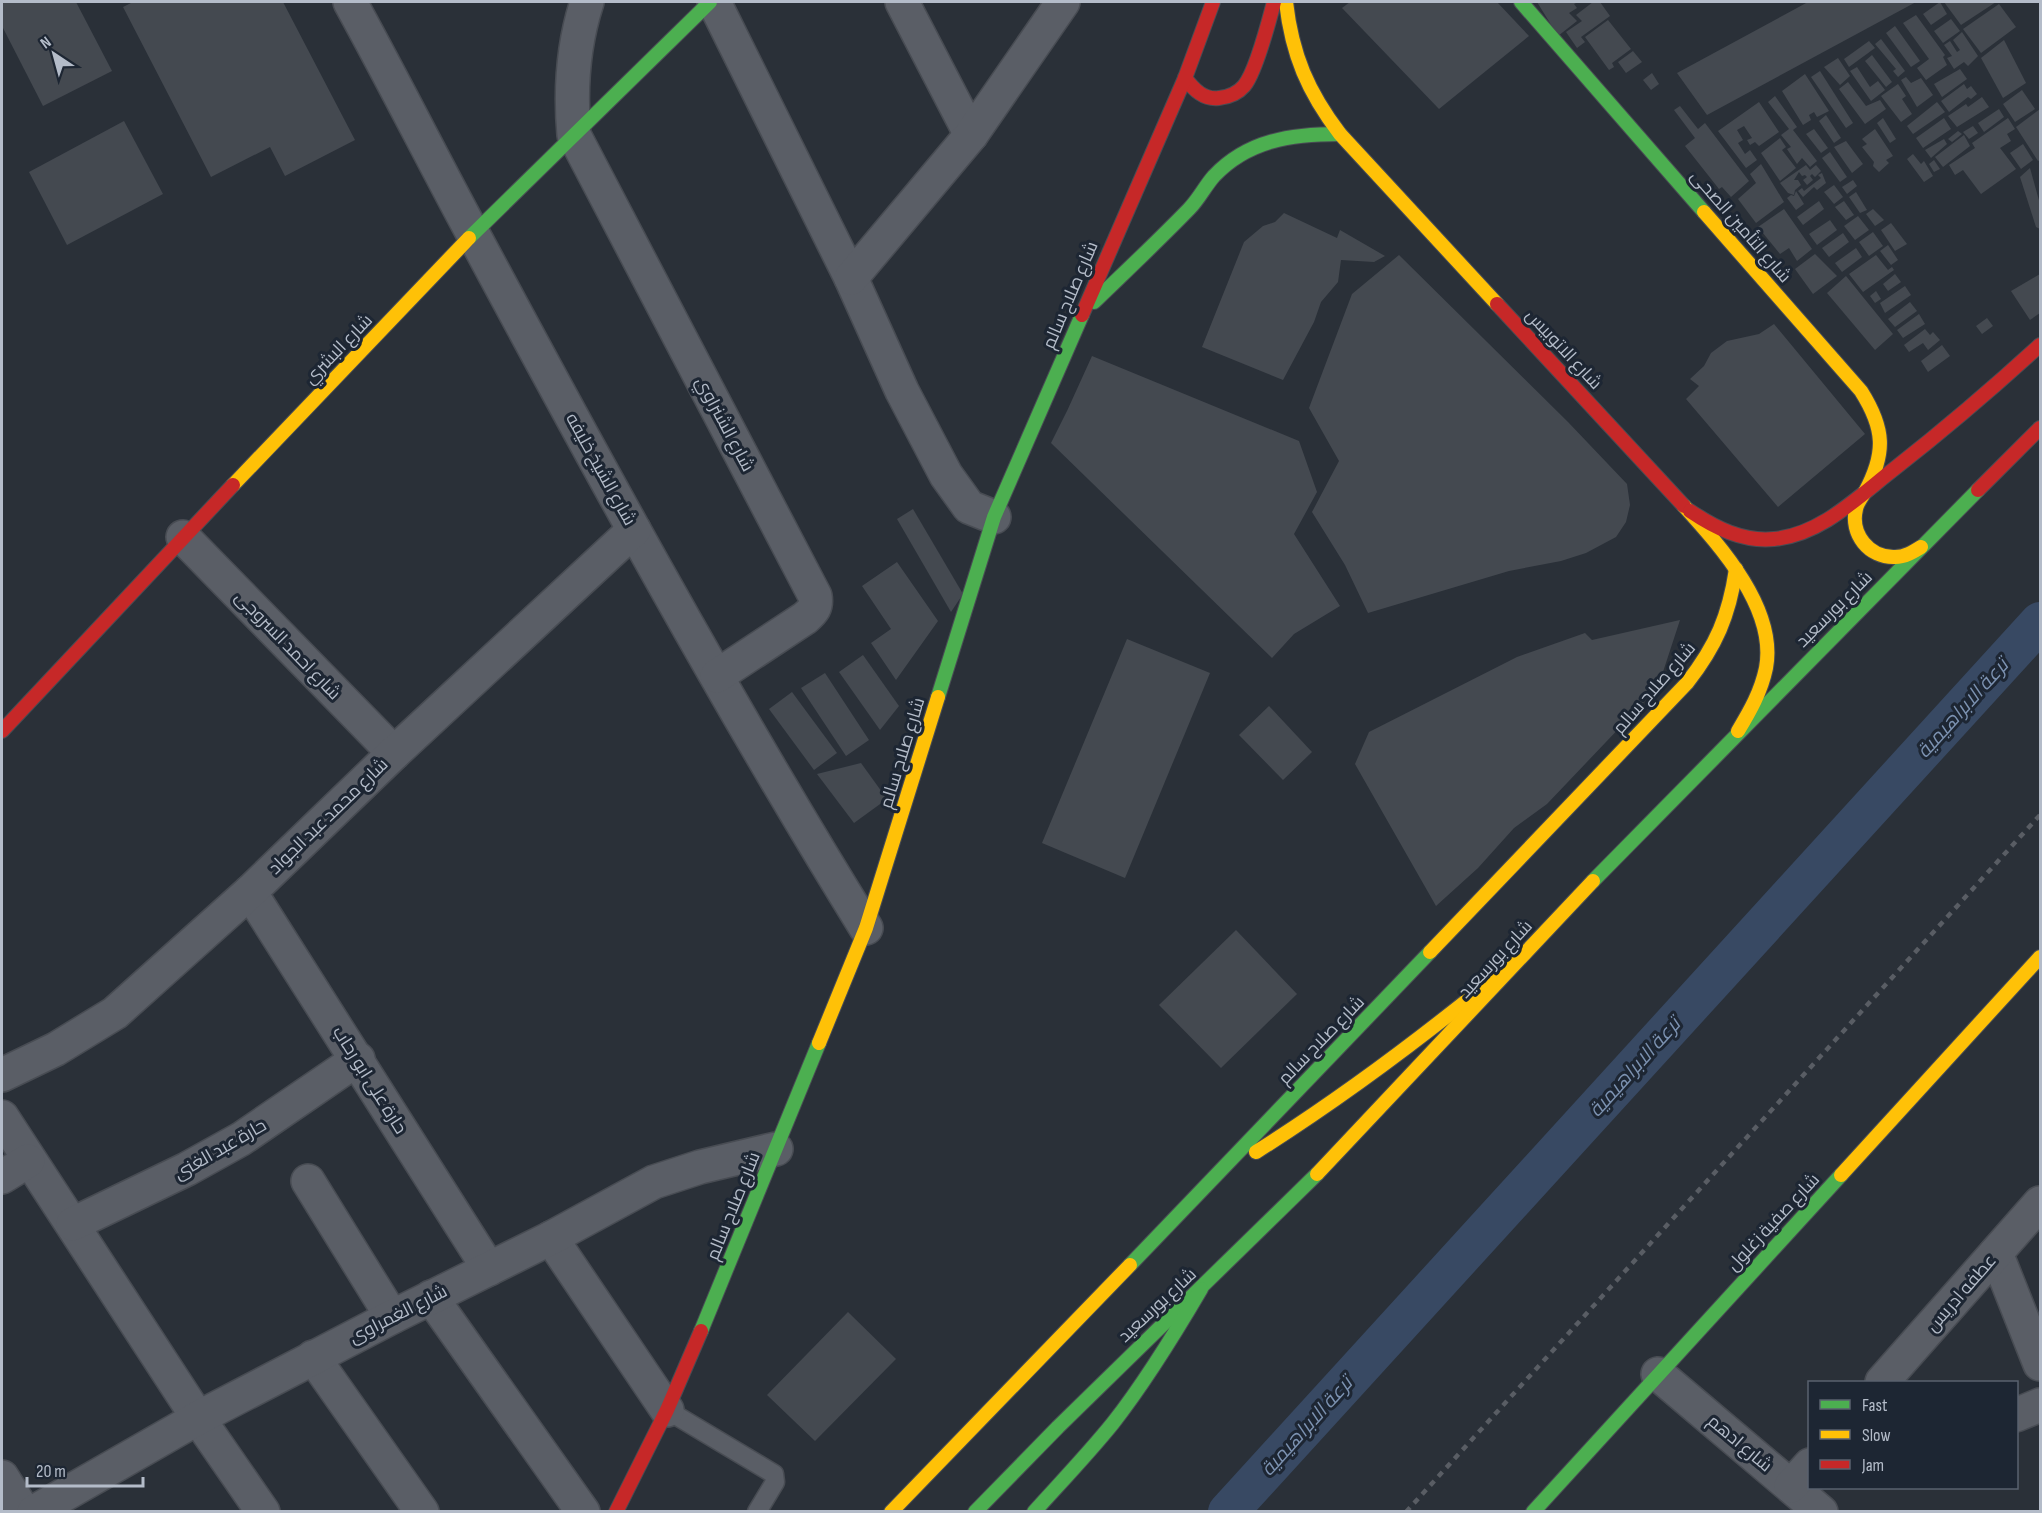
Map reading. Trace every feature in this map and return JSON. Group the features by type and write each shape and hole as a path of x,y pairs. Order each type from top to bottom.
{"main road":[{"name":"شارع البشري","path":"2,731 183,537 473,234 710,2"},
{"name":"شارع صلاح سالم","path":"624,1509 776,1149 866,928 994,517 1185,78 1214,2"},
{"path":"1185,78 1192,88 1213,99 1238,92 1246,83 1251,72 1274,2"},
{"name":"شارع الاتوبيس","path":"1286,2 1294,53 1305,82 1321,110 1340,134 1686,508 1736,569 1761,613 1767,646 1763,687 1753,710 1738,731"},
{"name":"شارع التأمين الصحى","path":"1521,2 1872,406 1879,423 1882,440 1880,459 1874,477 1856,508 1856,526 1862,543 1876,554 1893,559 1911,555 1925,543"},
{"path":"1081,315 1192,206 1214,176 1234,158 1257,144 1284,136 1311,133 1340,134"},
{"path":"1686,508 1708,524 1732,535 1759,540 1786,538 1812,530 1835,516 1966,411 2040,345"},
{"name":"شارع بورسعيد","path":"975,1512 1070,1413 1201,1289 1319,1172 1738,731 2040,428"},
{"name":"شارع صلاح سالم","path":"891,1512 1687,683 1707,658 1723,630 1732,600 1736,569"},
{"path":"1218,1174 1299,1126 1378,1072 1453,1014 1525,953"},
{"name":"شارع صفية زغلول","path":"1546,1506 1658,1374 2040,957"},
{"path":"1034,1512 1099,1440 1136,1392 1171,1342 1201,1289"}],"street":[{"path":"574,135 571,103 573,71 577,40 588,2"},
{"path":"714,2 851,278 902,391 946,475 969,507 994,517"},
{"path":"903,2 971,135"},
{"path":"851,278 971,135 1063,2"},
{"name":"شارع الشيخ خليفه","path":"360,6 473,234 634,530 787,801 866,928"},
{"name":"شارع الشنراوي","path":"574,135 815,596 816,603 813,611 805,618 717,676"},
{"name":"شارع محمد عبد الجواد","path":"2,1075 56,1049 115,1013 250,892 394,753 634,530"},
{"name":"شارع احمد السروجى","path":"183,537 394,753"},
{"name":"حارة على ابو رحاب","path":"250,892 489,1269"},
{"name":"حارة عبد الغنى","path":"73,1224 187,1169 241,1139 358,1059"},
{"path":"2,1117 15,1169 73,1224 198,1418 263,1512"},
{"name":"شارع الغمراوى","path":"34,1512 198,1418 431,1297 551,1238 654,1182 700,1167 776,1149"},
{"path":"308,1181 392,1317"},
{"name":"عطفه ادريس","path":"1884,1381 2040,1203"},
{"path":"551,1238 667,1410"},
{"path":"1996,1253 2040,1364"},
{"path":"431,1297 583,1512"},
{"path":"313,1358 422,1512"},
{"name":"شارع ادهم","path":"1658,1374 1811,1494"},
{"path":"2018,1414 2040,1406"},
{"path":"2,1477 24,1512"}],"lane":[{"path":"667,1410 774,1474 775,1482 757,1512"}],"building":[{"path":"2,2 76,2 112,71 43,106 2,26"},
{"path":"133,2 283,2 355,140 285,176 270,147 211,177 123,7"},
{"path":"1350,2 1497,2 1529,36 1439,109 1342,8"},
{"path":"1537,2 1578,2 1574,4 1577,8 1569,13 1577,21 1558,36"},
{"path":"1593,2 1600,2 1610,16 1581,37 1585,42 1577,48 1566,32 1582,21 1576,15"},
{"path":"1808,2 1916,2 1707,115 1677,73"},
{"path":"1940,2 1947,14 1931,25 1923,14"},
{"path":"1944,2 1996,2 1961,25"},
{"path":"1999,4 2016,27 1981,53 1963,29"},
{"path":"1916,15 1945,55 1943,57 1947,65 1926,80 1917,68 1929,59 1903,23"},
{"path":"1951,19 1960,31 1943,43 1934,31"},
{"path":"1608,20 1631,49 1612,63 1614,67 1609,70 1585,37"},
{"path":"1895,26 1920,61 1911,67 1886,33"},
{"path":"1962,32 1978,56 1968,66 1964,62 1954,69 1947,58 1952,56 1944,45 1950,41 1957,52 1960,50 1953,40"},
{"path":"1881,39 1905,71 1898,77 1893,71 1896,69 1875,44"},
{"path":"2004,40 2026,83 2003,98 1981,58"},
{"path":"1869,41 1875,48 1849,67 1844,59"},
{"path":"1633,51 1642,62 1626,73 1618,62"},
{"path":"1872,55 1892,82 1886,87 1865,61"},
{"path":"1838,58 1850,76 1840,85 1824,67"},
{"path":"1857,67 1870,87 1878,81 1885,90 1871,101 1850,71"},
{"path":"1960,69 1967,79 1942,97 1934,84"},
{"path":"1820,71 1853,123 1846,128 1811,77"},
{"path":"1652,73 1659,84 1651,90 1643,80"},
{"path":"1805,74 1829,111 1817,117 1814,112 1809,115 1811,120 1803,125 1782,91"},
{"path":"1906,77 1911,83 1921,78 1933,95 1917,107 1901,80"},
{"path":"1848,82 1866,106 1880,100 1886,109 1865,124 1839,89"},
{"path":"1898,84 1906,96 1902,99 1912,114 1901,122 1881,96"},
{"path":"1964,84 1967,89 1971,86 1977,94 1971,99 1968,97 1949,112 1941,101"},
{"path":"2022,90 2035,109 2015,122 2003,104"},
{"path":"1775,96 1797,127 1793,130 1817,161 1810,167 1802,158 1797,164 1787,149 1791,147 1781,135 1789,129 1768,102"},
{"path":"1982,97 1989,107 1957,127 1948,116 1966,104 1968,107"},
{"path":"1759,102 1779,132 1759,146 1755,142 1750,145 1747,140 1752,138 1744,126 1737,130 1743,140 1738,143 1745,154 1750,150 1757,160 1746,168 1718,131"},
{"path":"1937,102 1945,112 1913,134 1907,126"},
{"path":"1680,106 1698,129 1705,123 1749,181 1731,197 1722,187 1719,189 1685,146 1695,138 1674,110"},
{"path":"1999,109 2004,117 1984,132 1978,123"},
{"path":"2040,109 2040,160 2038,161 2016,127"},
{"path":"1826,115 1841,138 1834,143 1819,121"},
{"path":"1883,118 1896,139 1890,143 1877,123"},
{"path":"1944,118 1951,129 1923,148 1916,138"},
{"path":"2008,118 2015,129 2007,134 2011,141 2000,148 2016,169 1981,194 1963,170 1955,175 1949,165 1975,148 1972,143"},
{"path":"124,121 163,194 67,245 29,172"},
{"path":"1973,126 1978,133 1969,139 1963,132"},
{"path":"1814,129 1828,148 1821,153 1806,134"},
{"path":"1875,129 1893,156 1886,160 1889,163 1879,172 1862,147 1867,144 1862,139"},
{"path":"1958,131 1962,134 1952,142 1948,139"},
{"path":"1964,135 1970,146 1943,167 1935,157"},
{"path":"1780,138 1786,147 1782,150 1796,168 1780,181 1761,153"},
{"path":"1944,139 1947,144 1931,158 1925,150"},
{"path":"1846,141 1863,164 1852,173 1834,147"},
{"path":"2023,144 2033,160 2021,169 2010,153"},
{"path":"1830,152 1847,177 1840,182 1822,158"},
{"path":"1913,154 1921,164 1924,161 1933,176 1924,182 1907,159"},
{"path":"1934,160 1940,169 1934,172 1929,164"},
{"path":"1761,164 1784,202 1756,223 1738,199 1756,183 1750,174"},
{"path":"1806,165 1810,170 1816,165 1821,171 1815,177 1812,174 1810,176 1813,180 1807,185 1803,180 1807,177 1802,176 1799,172 1794,180 1798,180 1801,185 1795,190 1794,195 1788,193 1780,183"},
{"path":"2030,168 2040,204 2040,229 2036,227 2020,177"},
{"path":"1822,173 1826,183 1817,190 1814,187 1803,197 1798,191 1802,188 1804,191 1821,178 1818,175"},
{"path":"1853,180 1857,186 1847,194 1842,187"},
{"path":"1834,185 1843,197 1834,204 1824,192"},
{"path":"1796,191 1804,204 1796,210 1787,198 1794,196"},
{"path":"1856,192 1867,210 1860,213 1849,197"},
{"path":"1819,201 1824,209 1803,225 1797,217"},
{"path":"1844,201 1854,215 1846,220 1835,207"},
{"path":"1784,209 1812,249 1797,261 1789,248 1780,254 1758,227"},
{"path":"1873,209 1884,220 1875,226 1866,214"},
{"path":"1284,213 1337,238 1340,230 1385,256 1374,262 1341,260 1338,282 1321,302 1314,322 1283,380 1202,347 1244,242 1263,226 1275,222"},
{"path":"1858,216 1869,230 1855,240 1844,226"},
{"path":"1830,220 1837,230 1817,245 1809,234"},
{"path":"1891,223 1907,244 1895,251 1881,230"},
{"path":"1873,232 1883,246 1869,256 1859,242"},
{"path":"1843,233 1849,242 1829,257 1822,248"},
{"path":"1888,245 1898,260 1891,265 1880,251"},
{"path":"1856,248 1862,257 1842,272 1835,263"},
{"path":"1815,254 1837,276 1813,294 1795,269"},
{"path":"1399,255 1568,422 1627,484 1630,505 1626,522 1616,537 1586,553 1561,561 1509,571 1368,613 1345,565 1312,512 1339,461 1309,408 1352,294"},
{"path":"1876,255 1888,270 1892,267 1894,270 1863,292 1849,274"},
{"path":"1895,274 1901,282 1888,291 1883,284"},
{"path":"2040,274 2040,313 2030,320 2011,291"},
{"path":"1846,276 1893,334 1875,350 1827,293"},
{"path":"1905,286 1911,295 1885,313 1880,303"},
{"path":"1876,291 1881,299 1875,303 1870,296"},
{"path":"1910,302 1917,311 1895,327 1888,319"},
{"path":"1919,314 1925,324 1903,338 1897,330"},
{"path":"1987,318 1993,326 1982,334 1976,326"},
{"path":"1774,324 1865,434 1778,507 1686,399 1699,386 1690,379 1704,366 1711,353 1727,341 1759,334"},
{"path":"1925,329 1930,335 1933,332 1940,340 1928,350 1923,343 1909,352 1904,345"},
{"path":"1942,345 1950,356 1928,372 1921,361"},
{"path":"1092,356 1299,441 1317,492 1294,534 1340,606 1294,634 1272,658 1051,443"},
{"path":"913,509 963,594 951,612 897,519"},
{"path":"897,562 938,621 896,680 871,643 891,629 862,586"},
{"path":"1680,620 1662,675 1645,701 1547,804 1514,828 1478,868 1436,906 1355,764 1369,732 1517,657 1585,633 1592,640"},
{"path":"1127,639 1210,673 1125,878 1042,843"},
{"path":"863,655 899,706 880,730 839,672"},
{"path":"825,673 869,740 846,756 801,688"},
{"path":"792,692 837,753 814,770 769,709"},
{"path":"1269,706 1312,752 1283,780 1239,735"},
{"path":"861,763 887,799 854,823 817,774"},
{"path":"1236,930 1297,994 1221,1068 1159,1005"},
{"path":"848,1312 896,1359 815,1441 767,1395"}],"waterway":[{"name":"ترعة الابراهيمية","path":"1228,1512 2040,622"}],"railway":[{"path":"1406,1512 2040,815"}],"traffic: fast":[{"path":"469,238 710,2"},
{"path":"1521,2 1704,212"},
{"path":"1094,302 1189,209 1214,176 1241,154 1288,138 1340,134"},
{"path":"938,697 994,517 1082,315"},
{"path":"1593,881 1978,490"},
{"path":"1130,1265 1430,952"},
{"path":"701,1331 819,1043"},
{"path":"975,1512 1058,1427 1317,1174"},
{"path":"1533,1512 1841,1175"},
{"path":"1034,1512 1094,1446 1125,1407 1201,1289"}],"traffic: slow":[{"path":"1286,2 1292,39 1303,72 1310,88 1340,134 1497,304"},
{"path":"1704,212 1861,391 1875,417 1880,441 1877,465 1865,492"},
{"path":"233,485 469,238"},
{"path":"1865,492 1857,505 1855,518 1859,535 1870,549 1895,557 1906,555 1921,547"},
{"path":"1684,506 1714,540 1743,580 1755,602 1763,624 1767,646 1764,677 1751,709 1738,731"},
{"path":"1430,952 1687,683 1706,656 1720,630 1736,569"},
{"path":"819,1043 866,928 938,697"},
{"path":"1317,1174 1593,881"},
{"path":"1256,1152 1326,1106 1394,1057 1525,953"},
{"path":"1841,1175 2040,957"},
{"path":"891,1512 1130,1265"}],"traffic: jam":[{"path":"1082,315 1185,78 1213,2"},
{"path":"1185,78 1204,96 1214,98 1226,97 1242,88 1249,79 1257,58 1274,2"},
{"path":"1497,304 1684,506"},
{"path":"1690,511 1730,533 1751,538 1774,539 1808,530 1838,513 1867,491 1969,408 2040,345"},
{"path":"1978,490 2040,428"},
{"path":"2,731 233,485"},
{"path":"616,1512 667,1410 701,1331"}]}
